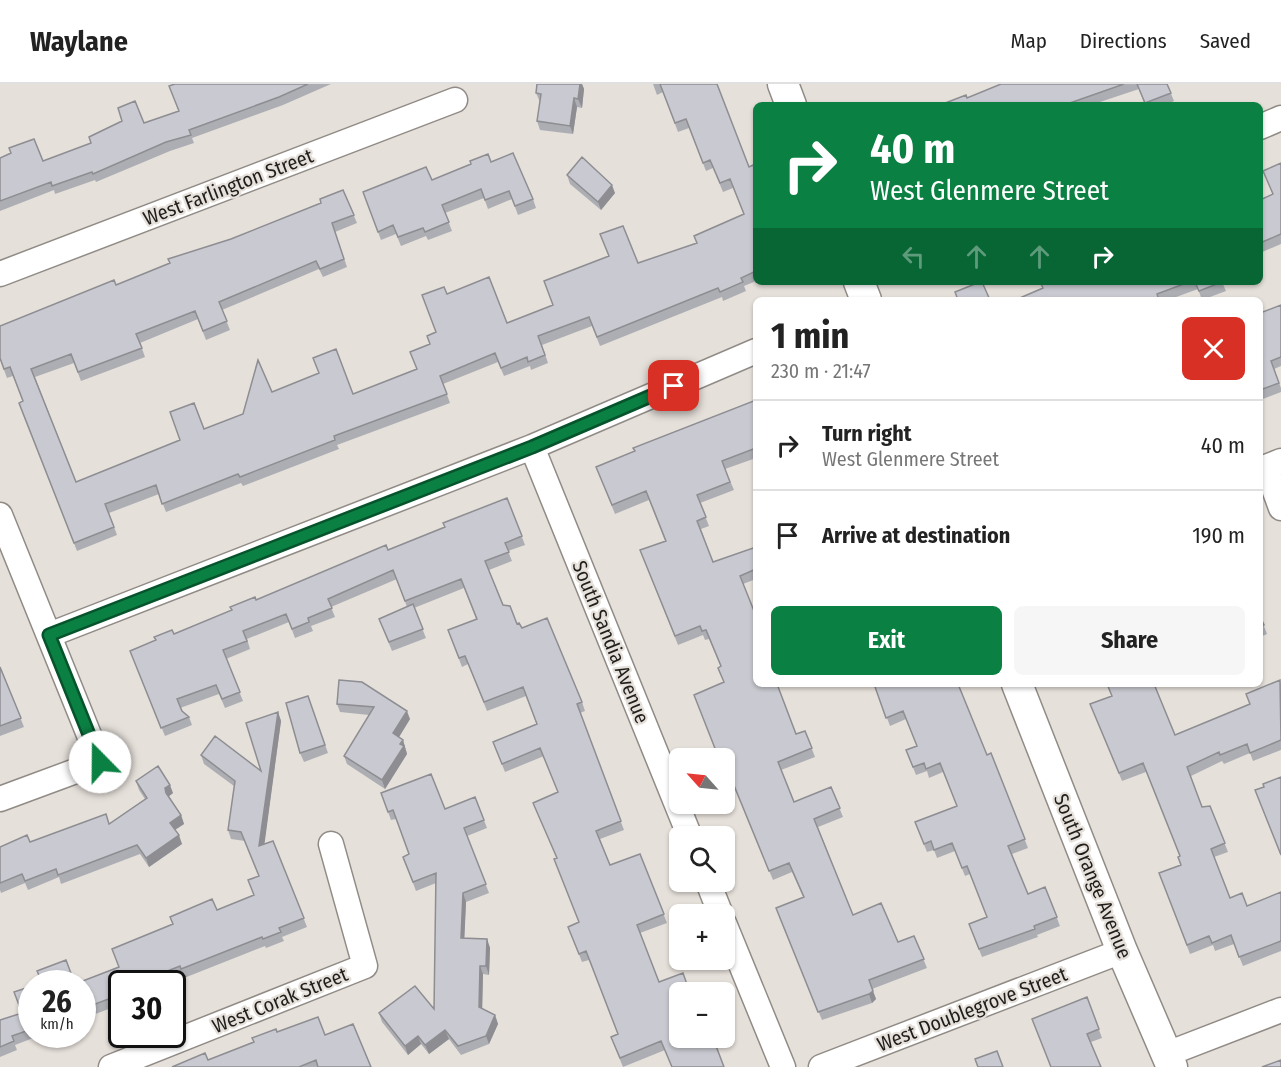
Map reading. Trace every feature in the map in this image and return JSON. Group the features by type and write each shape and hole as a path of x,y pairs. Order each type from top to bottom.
{"street":[{"path":"783,84 790,102"},
{"name":"West Farlington Street","path":"0,274 455,100"},
{"path":"1263,126 1281,118"},
{"path":"49,635 532,447 753,352"},
{"name":"South Sandia Avenue","path":"532,447 686,826"},
{"path":"1273,464 1281,508"},
{"path":"0,515 100,762 0,799"},
{"name":"South Orange Avenue","path":"1018,687 1122,951 1170,1061"},
{"name":"West Corak Street","path":"111,1067 365,966 331,844"},
{"path":"735,949 783,1067"},
{"name":"West Doublegrove Street","path":"821,1067 1122,951"},
{"path":"1170,1061 1281,1010"}],"building":[{"path":"175,84 308,84 189,130 191,135 166,142 93,174 92,172 52,186 51,182 0,201 0,158 11,153 9,148 34,139 43,161 91,143 89,137 122,121 118,108 135,101 144,123 179,111 169,86"},
{"path":"537,84 580,84 578,99 574,98 570,126 537,121 541,94 536,93"},
{"path":"660,84 717,84 749,167 753,165 753,272 741,278 743,282 720,292 718,288 597,337 589,317 538,336 545,355 528,362 527,357 501,368 495,353 440,376 447,394 334,436 335,440 240,477 238,474 162,504 156,485 105,504 114,527 74,543 19,403 23,401 10,367 4,369 0,358 0,326 114,280 116,285 170,263 168,259 231,239 321,203 320,199 343,190 354,215 332,223 344,259 320,269 316,261 219,302 227,321 203,331 195,311 136,334 142,348 78,372 71,354 31,369 76,482 180,440 170,412 194,403 204,429 243,414 258,360 272,392 319,373 313,358 336,349 353,394 417,369 410,352 430,344 427,336 436,332 422,295 444,287 447,294 489,277 507,323 553,305 544,281 609,256 600,234 623,226 638,263 697,243 694,236 744,214 730,179 720,183 710,160 703,163 686,119 675,123"},
{"path":"1001,84 1124,84 1073,102 948,102 966,95 967,98"},
{"path":"1137,84 1167,84 1171,93 1145,102"},
{"path":"513,153 533,199 515,206 509,191 485,200 481,189 442,205 449,222 425,232 423,228 398,237 393,225 378,232 363,192 426,167 432,180 471,164 470,161 488,154 491,162"},
{"path":"582,157 612,185 598,202 567,175"},
{"path":"1281,163 1281,234 1263,242 1263,199 1273,194 1263,171"},
{"path":"972,285 983,285 989,297 957,297 955,292"},
{"path":"1042,285 1181,285 1157,294 1158,297 1022,297 1043,288"},
{"path":"1196,285 1214,285 1199,291"},
{"path":"1281,305 1281,357 1271,361 1279,383 1263,389 1263,312"},
{"path":"753,401 753,449 722,461 730,482 697,495 706,517 697,521 713,562 753,548 753,570 740,576 753,608 753,687 778,687 796,734 805,731 812,748 778,762 794,802 831,787 840,808 814,819 853,915 881,903 898,942 914,936 924,959 869,980 873,991 869,994 818,1012 776,908 804,897 789,863 769,871 735,788 735,748 715,748 694,695 724,682 718,668 721,666 706,630 702,631 700,626 675,636 640,550 666,541 646,491 612,505 596,467 635,451 633,448"},
{"path":"507,498 522,536 505,543 509,552 485,561 503,605 510,606 517,624 519,623 522,628 547,618 582,702 577,704 621,821 596,831 610,865 640,854 664,914 637,925 659,982 683,973 686,982 669,982 669,1048 717,1048 724,1067 672,1067 661,1041 620,1058 611,1037 618,1034 586,951 579,954 568,927 579,922 554,859 557,858 533,803 558,792 540,748 502,764 493,742 537,724 523,687 484,702 465,656 459,658 448,630 477,619 461,579 405,601 393,570 328,599 332,608 308,618 309,622 292,629 286,614 243,631 247,641 223,650 240,692 222,699 216,685 177,699 182,711 189,717 161,728 130,651 156,640 154,637 172,630 174,634 232,610 230,607 255,597 256,600 386,545 388,550 445,527 443,523"},
{"path":"413,604 423,629 389,642 379,619"},
{"path":"0,667 21,718 0,726"},
{"path":"339,680 362,682 407,711 393,733 403,740 400,744 404,746 382,780 344,756 374,707 337,704"},
{"path":"1280,680 1281,740 1250,753 1247,744 1220,755 1219,752 1187,767 1202,807 1210,806 1225,843 1211,849 1230,898 1242,893 1247,906 1281,892 1281,941 1239,957 1231,935 1212,943 1209,936 1187,945 1159,873 1181,865 1178,857 1180,856 1143,763 1119,773 1090,704 1112,696 1108,687 1155,687 1175,735 1250,704 1246,694"},
{"path":"875,687 959,687 987,755 991,753 1025,839 1008,846 1028,894 1045,887 1057,917 1034,926 1035,929 979,949 969,924 987,917 967,866 962,868 952,843 934,850 931,841 924,844 915,822 957,806 940,763 926,769 924,763 913,767 906,750 917,746 903,711 886,718"},
{"path":"308,696 325,745 300,753 286,703"},
{"path":"278,712 259,846 273,841 304,918 279,928 281,932 263,939 262,937 181,969 180,966 170,970 111,970 119,967 112,949 173,924 170,917 212,899 217,910 254,895 248,880 259,876 241,832 228,830 235,781 201,755 215,736 261,771 246,723"},
{"path":"158,766 170,785 165,788 166,793 181,815 170,823 179,835 146,858 137,845 58,875 56,869 25,881 22,874 0,883 0,847 27,835 30,842 106,814 109,824 147,798 136,781"},
{"path":"431,774 445,809 475,797 484,820 464,828 486,884 463,893 461,938 487,939 486,966 480,966 479,1007 495,1015 486,1036 458,1046 445,1030 425,1045 418,1036 405,1046 379,1013 415,986 434,1009 436,873 413,882 403,857 409,854 393,810 388,812 381,793"},
{"path":"1281,777 1281,855 1255,790"},
{"path":"66,960 70,970 40,970"},
{"path":"108,971 108,999 96,1004 96,976"},
{"path":"18,991 18,1002 14,992"},
{"path":"1087,997 1099,1029 1087,1034 1101,1067 1051,1067 1032,1019"},
{"path":"18,1014 18,1034 12,1036 14,1041 0,1047 0,1020"},
{"path":"318,1017 325,1035 353,1024 371,1067 318,1067 316,1060 299,1067 172,1067 205,1053 208,1060 254,1042 252,1038 276,1029 277,1032"},
{"path":"997,1051 1003,1067 978,1067 975,1059"},
{"path":"1281,1060 1281,1067 1262,1067"}],"route":[{"path":"100,762 49,635 532,447 674,386"}]}
